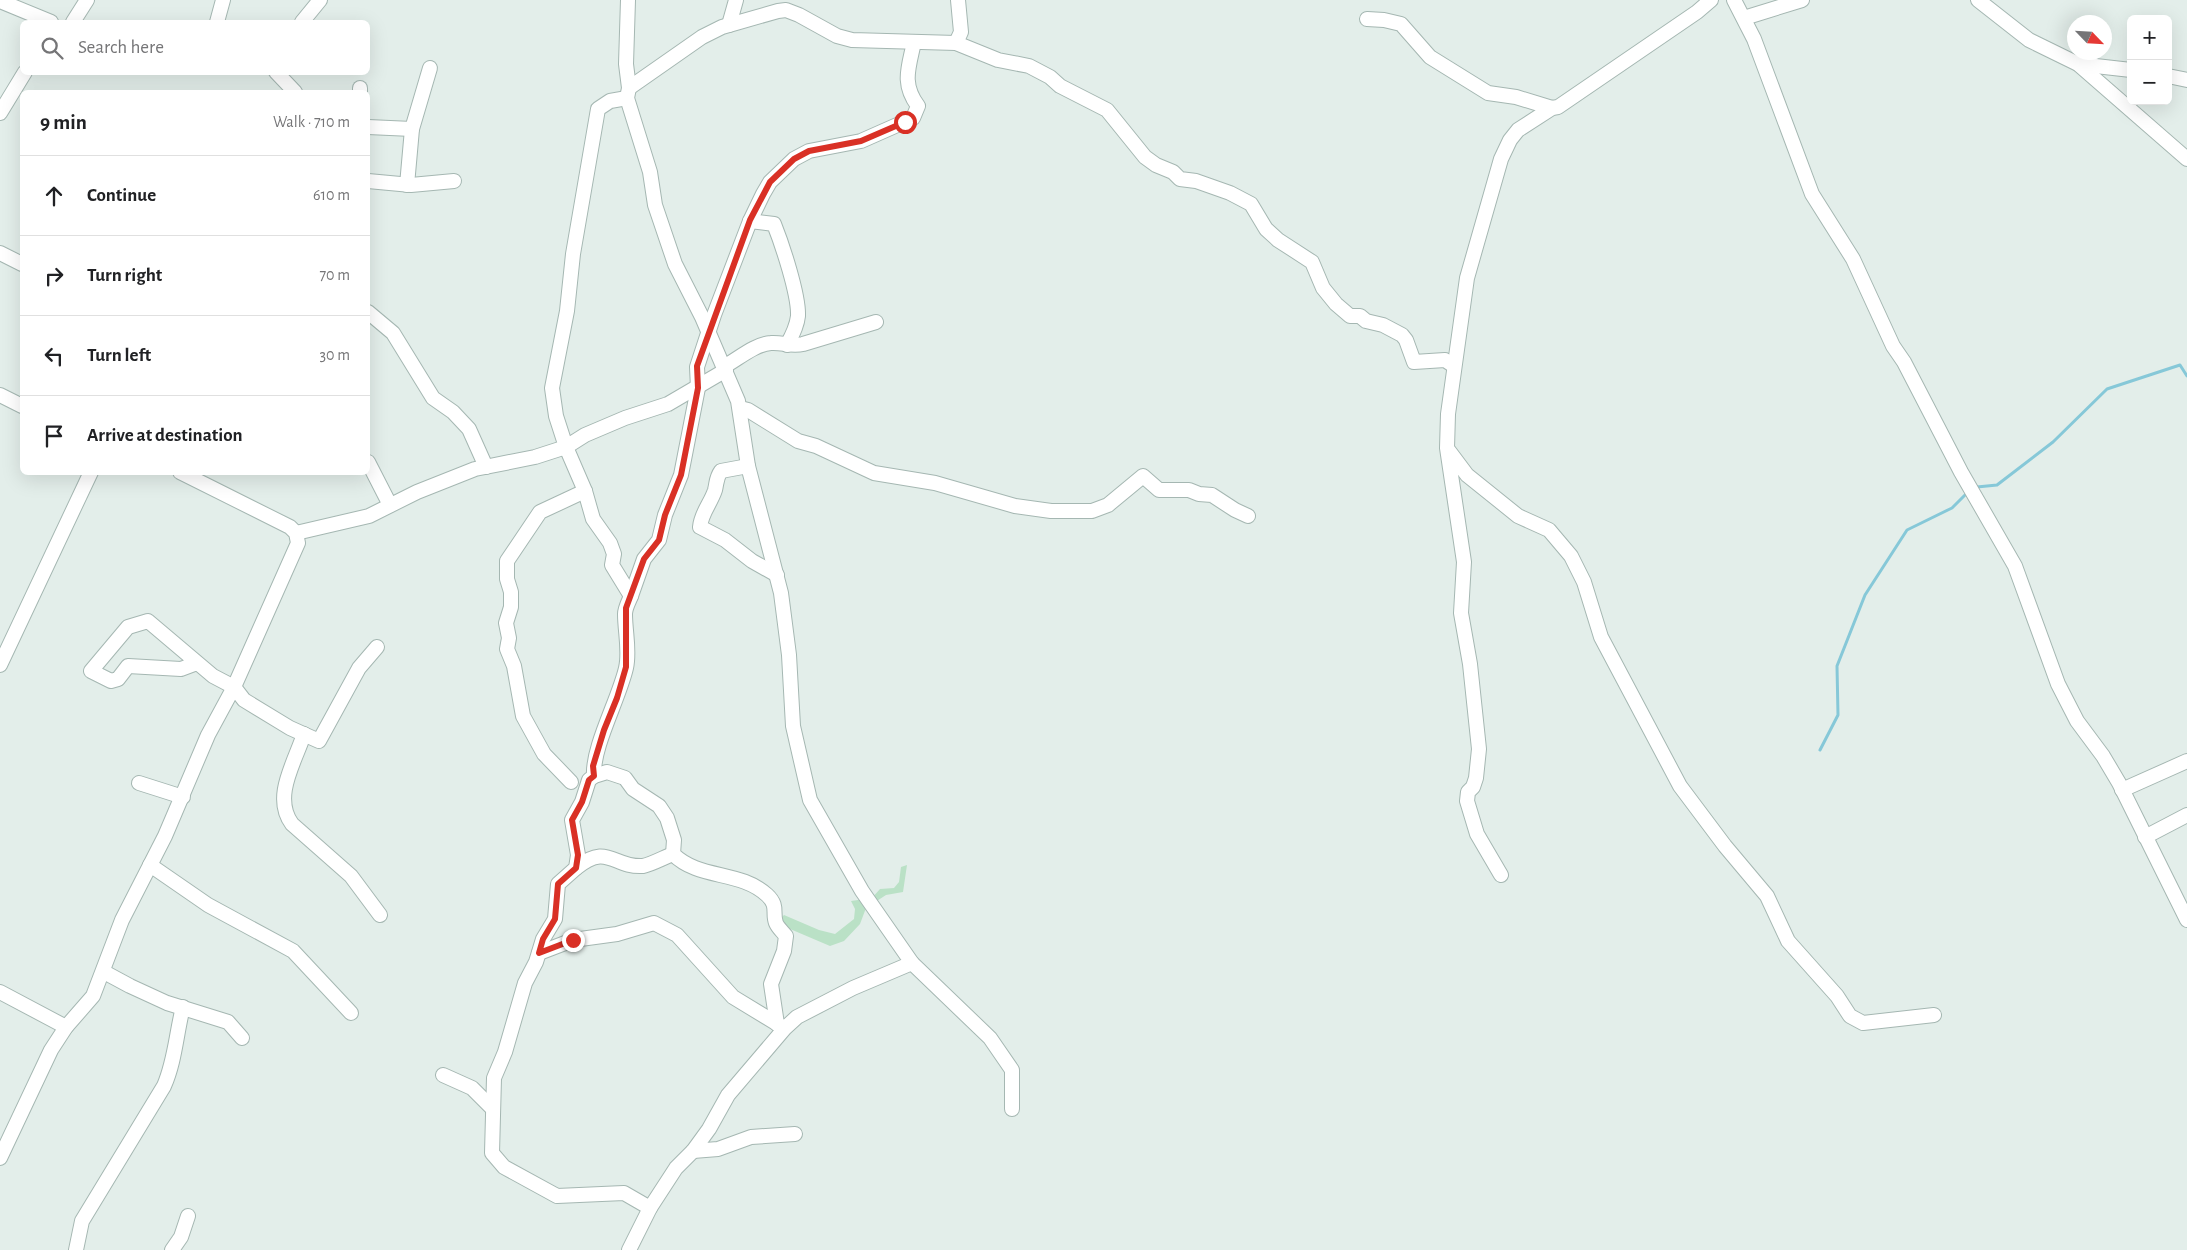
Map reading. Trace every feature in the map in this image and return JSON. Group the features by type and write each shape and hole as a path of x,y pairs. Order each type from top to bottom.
{"street":[{"path":"74,20 87,0"},
{"path":"218,20 223,0"},
{"path":"304,20 320,0"},
{"path":"628,0 626,64 628,93 650,172 656,205 675,264 726,368 740,408 748,466 777,575 788,637 793,726 810,800 862,891 912,963 990,1038 1012,1070 1012,1108"},
{"path":"729,26 736,0"},
{"path":"956,44 961,32 958,0"},
{"path":"1501,875 1477,834 1467,802 1468,792 1473,787 1476,778 1479,749 1470,664 1461,612 1464,562 1448,448 1454,366 1467,278 1501,159 1510,140 1518,130 1552,108 1558,107 1697,12 1711,0"},
{"path":"1734,0 1744,18 1776,95 1812,194 1852,259 1893,346 1904,362 1961,472 2015,566 2058,684 2076,721 2103,756 2122,790 2187,920"},
{"path":"1744,18 1802,0"},
{"path":"1978,0 2029,40 2078,64 2187,159"},
{"path":"0,1 36,20"},
{"path":"631,596 612,564 614,554 610,543 593,519 585,491 566,447 556,416 552,388 567,312 573,254 598,109 603,104 628,93 702,37 782,5 786,10 800,15 837,36 852,40 956,44 998,60 1029,66 1050,77 1060,86 1107,110 1145,158 1156,165 1173,172 1180,179 1196,181 1230,193 1251,204 1266,229 1278,240 1312,262 1323,288 1350,316 1360,316 1366,322 1383,325 1402,335 1406,340 1414,362 1445,360 1454,366"},
{"path":"1367,19 1401,24 1430,57 1488,93 1516,97 1552,108"},
{"path":"594,776 593,766 626,667 625,615 644,559 659,540 665,515 681,475 698,388 697,366 750,220 770,182 794,159 809,151 861,141 913,118 918,106 907,88 907,75 914,42"},
{"path":"2078,64 2127,70"},
{"path":"407,185 412,129 430,68"},
{"path":"0,113 23,75"},
{"path":"279,75 292,90"},
{"path":"2172,77 2187,80"},
{"path":"370,127 412,129"},
{"path":"370,181 407,185 454,181"},
{"path":"750,220 774,224 785,257 795,294 798,316 794,333 787,345"},
{"path":"0,252 20,263"},
{"path":"370,314 393,333 433,398 453,412 469,429 486,467"},
{"path":"296,533 369,516 452,478 486,467 535,457 566,447 585,435 625,418 668,404 698,388 762,346 771,343 803,344 876,322"},
{"path":"0,395 20,405"},
{"path":"740,408 748,410 798,441 816,446 874,473 936,483 1015,506 1050,512 1092,510 1108,506 1143,476 1159,490 1189,490 1199,494 1212,495 1248,516"},
{"path":"1448,448 1467,475 1518,516 1549,530 1571,556 1584,582 1601,637 1680,786 1725,846 1767,896 1788,941 1837,996 1850,1016 1863,1023 1934,1015"},
{"path":"370,466 390,505"},
{"path":"748,466 721,471 716,477 715,491 701,519 700,527 725,540 752,561 777,575"},
{"path":"0,666 90,475"},
{"path":"0,1158 51,1050 66,1027 93,996 104,972 122,920 183,797 208,735 234,687 298,543 296,533 283,523 186,475"},
{"path":"571,782 544,754 522,716 514,666 507,649 509,638 506,623 511,607 511,592 507,579 507,561 540,512 585,491"},
{"path":"197,663 180,669 128,666 121,672 118,679 111,681 91,671 128,627 148,621 213,676 234,687 244,700 290,728 318,741 359,668 376,647"},
{"path":"304,734 284,789 283,803 285,815 292,824 350,876 380,915"},
{"path":"2122,790 2187,761"},
{"path":"576,868 578,855 572,820 582,802 589,780 594,776 607,772 624,778 633,789 659,806 667,818 674,840 673,854"},
{"path":"140,783 183,797"},
{"path":"2145,837 2187,815"},
{"path":"673,854 702,872 739,878 768,895 776,907 776,923 786,936 781,958 771,984 781,1026"},
{"path":"650,1208 624,1193 557,1196 504,1167 492,1153 494,1078 505,1052 525,983 539,953 543,939 555,919 558,884 585,861 600,855 644,866 673,854"},
{"path":"150,865 208,905 293,951 351,1013"},
{"path":"539,953 573,940 617,934 654,923 677,935 732,997 781,1026"},
{"path":"630,1250 650,1208 676,1168 693,1151 728,1095 781,1026 853,988 912,963"},
{"path":"104,972 130,986 182,1008 228,1022 242,1038"},
{"path":"0,992 66,1027"},
{"path":"76,1250 82,1221 164,1086 174,1060 176,1033 182,1008"},
{"path":"443,1075 472,1088 493,1109"},
{"path":"693,1151 718,1149 751,1137 795,1134"},
{"path":"172,1250 181,1237 188,1216"}],"green space":[{"path":"907,865 903,892 886,895 866,908 860,924 844,941 830,946 776,923 784,915 819,930 835,934 854,919 855,909 851,901 872,898 880,889 894,888 899,882 901,867"}],"waterway":[{"path":"1977,487 1997,485 2053,442 2107,389 2180,365 2187,376"},
{"path":"1820,750 1838,715 1837,666 1865,595 1907,530 1952,508 1966,494"}],"route":[{"path":"573,940 539,953 543,939 555,919 555,900 558,884 576,868 578,855 572,820 582,802 589,780 594,776 593,766 626,667 626,608 644,559 659,540 665,515 681,475 698,388 697,366 750,220 770,182 794,159 809,151 861,141 905,122"}]}
